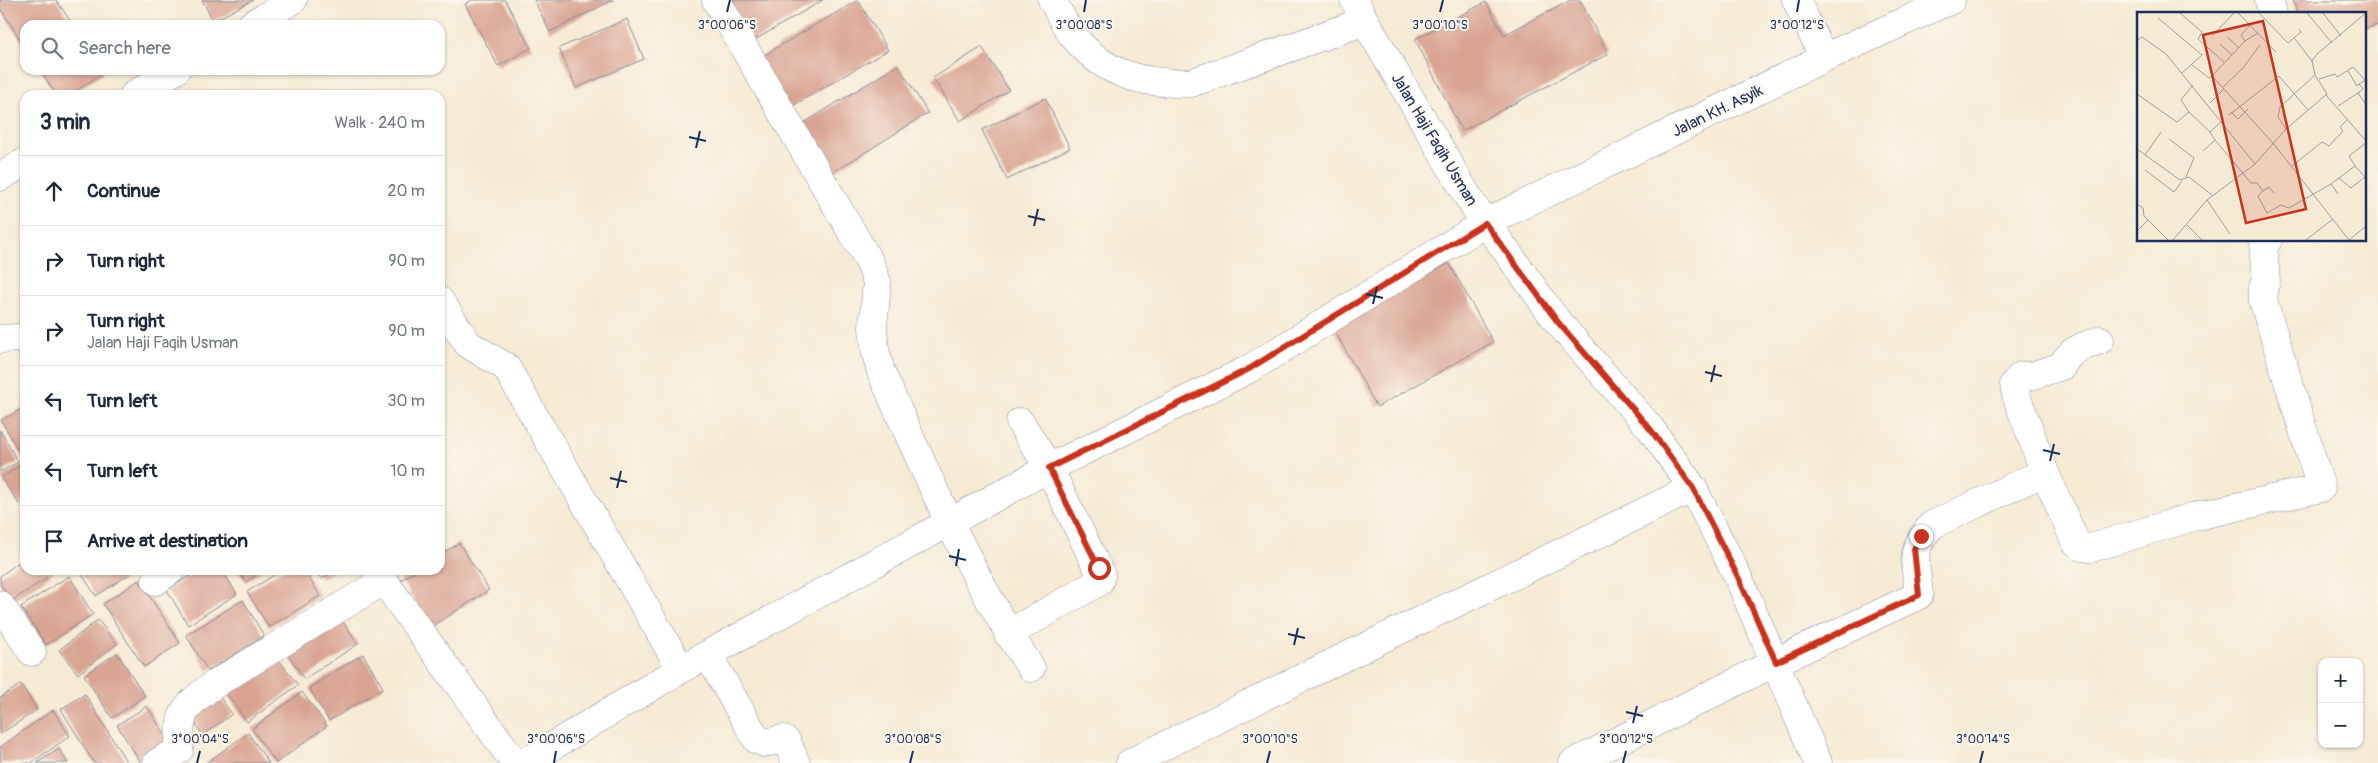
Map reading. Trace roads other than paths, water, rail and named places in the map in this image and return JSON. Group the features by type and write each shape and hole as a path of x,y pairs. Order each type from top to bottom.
{"street":[{"path":"259,20 293,0"},
{"path":"716,0 870,262 877,282 873,328 874,350 881,372 949,523 1008,634 1031,668"},
{"name":"Jalan Haji Faqih Usman","path":"1052,0 1073,36 1094,58 1120,74 1160,84 1191,83 1360,10 1485,223 1557,321 1651,430 1690,484 1739,579 1818,763"},
{"path":"1796,0 1824,58"},
{"name":"Jalan KH. Asyik","path":"524,763 681,670 1049,468 1249,369 1485,223 1824,58 1951,0"},
{"path":"142,90 168,75"},
{"path":"2100,340 2075,350 2066,357 2062,366 2031,376 2021,376 2014,384 2016,395 2045,473 2075,541 2082,547 2091,548 2196,516 2321,488 2263,300 2263,287 2266,282 2263,242 2266,241"},
{"path":"445,309 468,344 506,367 681,670"},
{"path":"0,339 20,338"},
{"path":"1008,634 1099,582 1101,575 1049,468 1020,422"},
{"path":"1573,763 1776,662 1919,595 1914,549 1921,536 1932,524 2045,473"},
{"path":"1130,763 1294,680 1492,587 1690,484"},
{"path":"174,759 182,715 191,701 379,576 515,763"},
{"path":"0,605 32,652"},
{"path":"708,655 758,740 764,743 783,739 787,742 796,763"}]}
